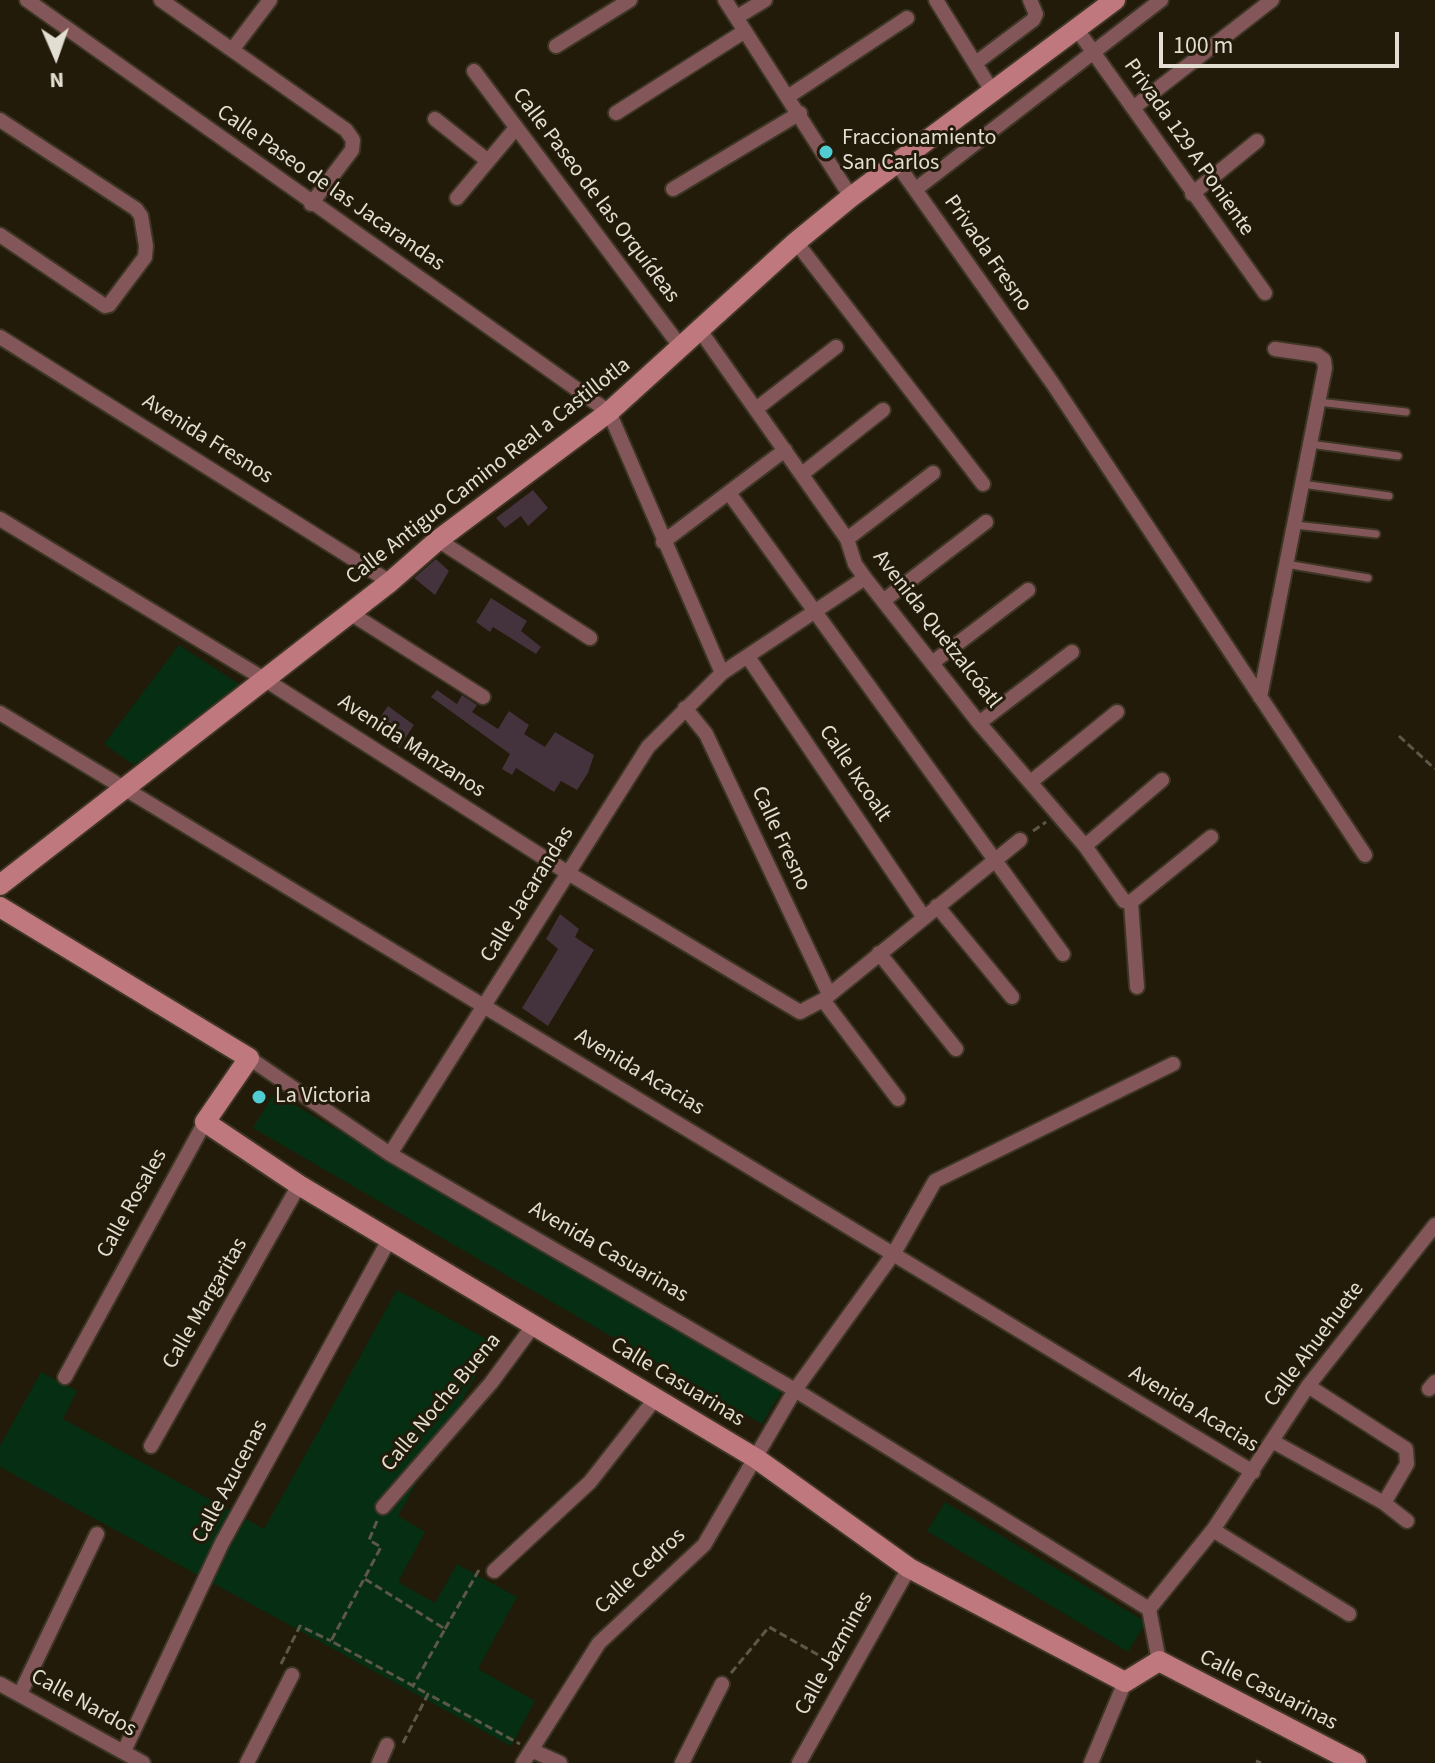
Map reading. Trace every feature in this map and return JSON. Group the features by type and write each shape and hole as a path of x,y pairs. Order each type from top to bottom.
{"street":[{"name":"Calle Paseo de las Jacarandas","path":"27,0 311,204 609,412"},
{"path":"161,0 346,130 353,140 352,150 311,204"},
{"path":"232,50 270,0"},
{"path":"556,46 630,0"},
{"path":"725,0 851,197"},
{"path":"737,17 765,0"},
{"path":"936,0 977,62 992,91"},
{"path":"977,62 1033,20 1036,14 1030,0"},
{"name":"Calle Antiguo Camino Real a Castillotla","path":"0,885 390,582 438,540 609,412 796,242 851,197 1115,0"},
{"path":"916,189 1161,0"},
{"path":"1133,108 1272,0"},
{"path":"789,96 907,18"},
{"name":"Privada 129 A Poniente","path":"1076,28 1265,293"},
{"path":"616,113 745,31"},
{"name":"Calle Paseo de las Orquídeas","path":"474,71 680,346"},
{"path":"673,189 800,113"},
{"path":"435,119 488,161"},
{"path":"0,120 136,209 141,216 145,257 109,305 105,306 0,235"},
{"path":"457,198 515,129"},
{"path":"1192,194 1257,141"},
{"name":"Privada Fresno","path":"897,164 1040,370 1365,855"},
{"path":"796,242 983,484"},
{"name":"Avenida Quetzalcóatl","path":"699,329 847,539 855,564 865,578 979,723 1085,846 1124,901 1131,902"},
{"name":"Avenida Fresnos","path":"0,337 390,582"},
{"path":"756,409 836,347"},
{"path":"1260,697 1324,360 1275,349"},
{"path":"802,474 883,410"},
{"path":"609,412 722,673"},
{"path":"663,542 785,450"},
{"path":"847,539 933,473"},
{"path":"729,493 812,613 1063,954"},
{"name":"Avenida Manzanos","path":"0,519 264,679 568,873 800,1012 826,997"},
{"path":"883,601 986,522"},
{"path":"438,540 590,638"},
{"name":"Calle Jacarandas","path":"390,1154 642,756 722,673 865,578"},
{"path":"932,663 1028,590"},
{"path":"350,613 483,697"},
{"path":"979,723 1072,652"},
{"name":"Calle Ixcoalt","path":"748,657 923,916"},
{"name":"Calle Fresno","path":"685,708 706,734 826,997 898,1099"},
{"path":"1032,781 1117,712"},
{"name":"Avenida Acacias","path":"0,713 1253,1472"},
{"path":"1085,846 1162,780"},
{"path":"1137,987 1131,902 1211,837"},
{"path":"826,997 1020,840"},
{"path":"937,906 1012,997"},
{"name":"Avenida Casuarinas","path":"0,907 249,1058 390,1154 795,1390 1149,1609"},
{"path":"879,953 956,1049"},
{"name":"Calle Rosales","path":"65,1377 205,1122 249,1058"},
{"name":"Calle Cedros","path":"527,1756 599,1643 704,1545 795,1390 894,1253 935,1181 1173,1064"},
{"name":"Calle Casuarinas","path":"205,1122 389,1240 757,1459 909,1568 1125,1682"},
{"name":"Calle Margaritas","path":"151,1446 299,1185"},
{"name":"Calle Ahuehuete","path":"1149,1609 1213,1530 1308,1386 1435,1225"},
{"name":"Calle Azucenas","path":"124,1751 222,1543 389,1240"},
{"name":"Calle Noche Buena","path":"383,1507 491,1383 533,1326"},
{"path":"1308,1386 1406,1449 1407,1464 1384,1503"},
{"path":"494,1571 590,1482 655,1399"},
{"path":"1272,1441 1384,1503 1407,1521"},
{"path":"1213,1530 1349,1614"},
{"path":"20,1694 97,1534"},
{"name":"Calle Jazmines","path":"799,1763 909,1568"},
{"path":"1091,1763 1125,1682 1159,1661 1149,1609"},
{"name":"Calle Casuarinas","path":"1159,1661 1353,1762"},
{"path":"247,1763 292,1675"},
{"name":"Calle Nardos","path":"0,1684 143,1763"},
{"path":"682,1763 722,1684"},
{"path":"379,1763 387,1745"},
{"path":"527,1756 560,1763"}],"lane":[{"path":"1318,402 1406,412"},
{"path":"1310,444 1398,456"},
{"path":"1302,484 1389,496"},
{"path":"1294,525 1376,534"},
{"path":"1286,564 1368,578"}],"path":[{"path":"1399,736 1435,769"},
{"path":"1020,840 1056,815"},
{"path":"331,1641 381,1547 369,1540 383,1507"},
{"path":"413,1686 482,1564 494,1571"},
{"path":"365,1579 445,1629"},
{"path":"292,1675 279,1668 300,1626 428,1694 527,1756"},
{"path":"722,1684 769,1627 850,1673"},
{"path":"387,1745 399,1751 428,1694"}],"green space":[{"path":"179,645 242,686 134,765 104,744"},
{"path":"274,1093 783,1389 762,1424 253,1128"},
{"path":"397,1290 494,1343 398,1516 425,1532 398,1582 435,1603 457,1564 517,1597 478,1669 535,1701 511,1746 0,1467 0,1446 41,1372 77,1391 63,1419 264,1529"},
{"path":"945,1502 1146,1622 1128,1652 927,1531"}],"building":[{"path":"533,490 548,508 528,526 521,516 505,528 496,518"},
{"path":"436,559 449,571 435,595 414,578"},
{"path":"491,598 527,621 521,631 541,647 536,654 493,627 490,632 476,622"},
{"path":"437,690 457,704 462,695 477,705 472,712 498,729 509,711 529,725 524,734 545,747 555,732 594,755 588,773 577,790 561,781 554,792 516,768 512,775 502,769 510,754 431,697"},
{"path":"388,706 414,725 399,748 372,729"},
{"path":"560,914 579,929 575,937 594,950 548,1026 522,1008 558,949 546,939"}],"place":[{"name":"Fraccionamiento San Carlos","path":"826,152"},
{"name":"La Victoria","path":"259,1097"}]}
